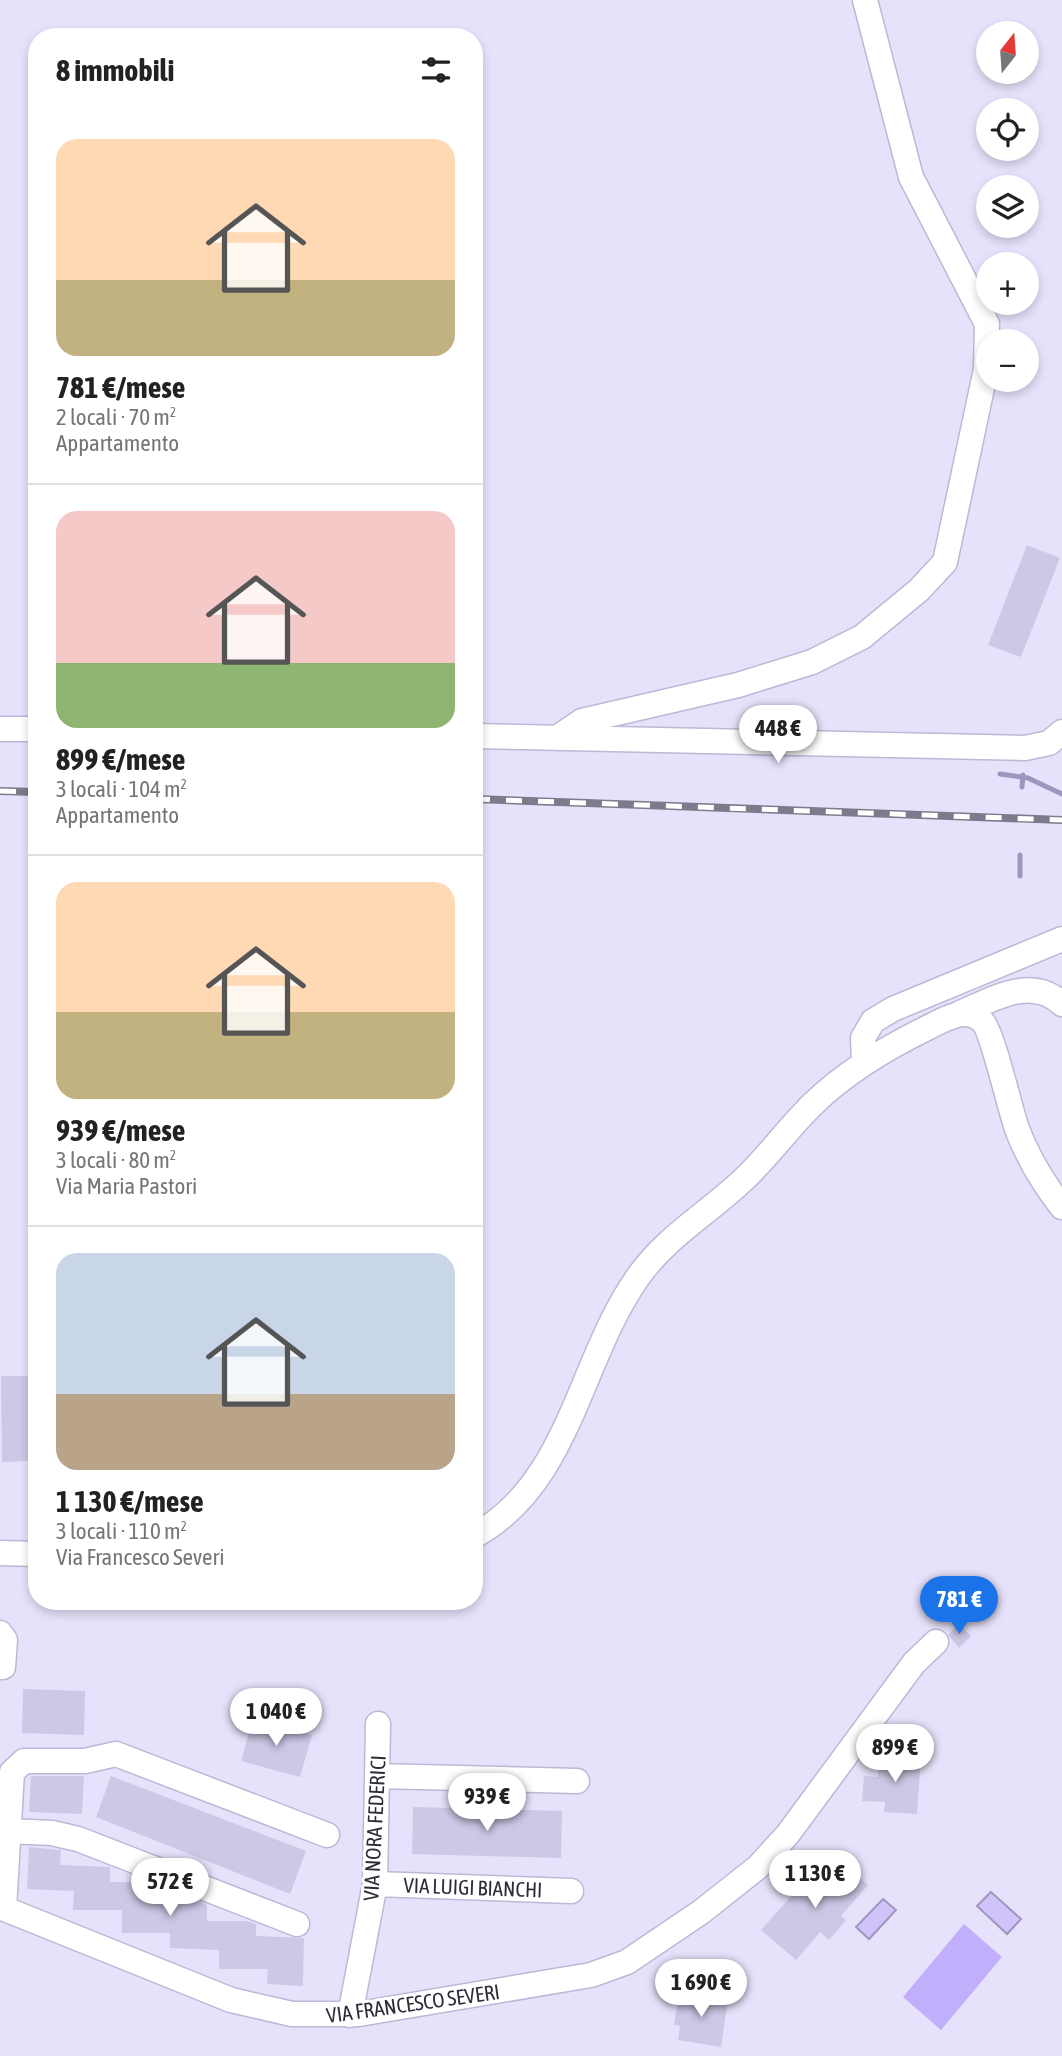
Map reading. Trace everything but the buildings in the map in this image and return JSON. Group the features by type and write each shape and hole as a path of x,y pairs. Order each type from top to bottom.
{"street":[{"path":"557,737 582,721 738,685 812,662 862,637 919,590 945,562 986,369 987,324 911,177 865,0"},
{"path":"0,729 28,729"},
{"path":"483,736 1025,748 1049,743 1062,732"},
{"path":"864,1062 863,1038 881,1015 947,985 1062,939"},
{"path":"483,1530 509,1513 546,1465 612,1321 645,1266 681,1230 744,1179 814,1102 864,1062 957,1015 1024,989 1044,992 1062,1004"},
{"path":"957,1015 973,1016 986,1024 1025,1149 1041,1179 1062,1207"},
{"path":"0,1553 28,1554"},
{"path":"0,1633 5,1640 3,1667"},
{"name":"VIA FRANCESCO SEVERI","path":"2,1908 250,2006 303,2015 350,2015 591,1975 627,1962 701,1912 767,1858 914,1664 936,1642"},
{"name":"VIA NORA FEDERICI","path":"350,2015 375,1884 378,1724"},
{"path":"2,1908 12,1772 18,1764 37,1759 85,1761 116,1754 327,1835"},
{"path":"377,1776 577,1781"},
{"path":"8,1831 52,1833 78,1839 297,1924"},
{"name":"VIA LUIGI BIANCHI","path":"375,1884 571,1891"}],"shaded area":[{"path":"991,1892 1021,1919 1007,1934 977,1906"},
{"path":"883,1899 896,1910 869,1939 856,1927"},
{"path":"964,1924 1002,1957 941,2030 903,1997"}],"waterway":[{"path":"1000,774 1028,778 1062,794"},
{"path":"1022,787 1023,775"},
{"path":"1020,855 1020,876"}],"railway":[{"path":"0,791 28,792"},
{"path":"483,799 1062,820"}]}
